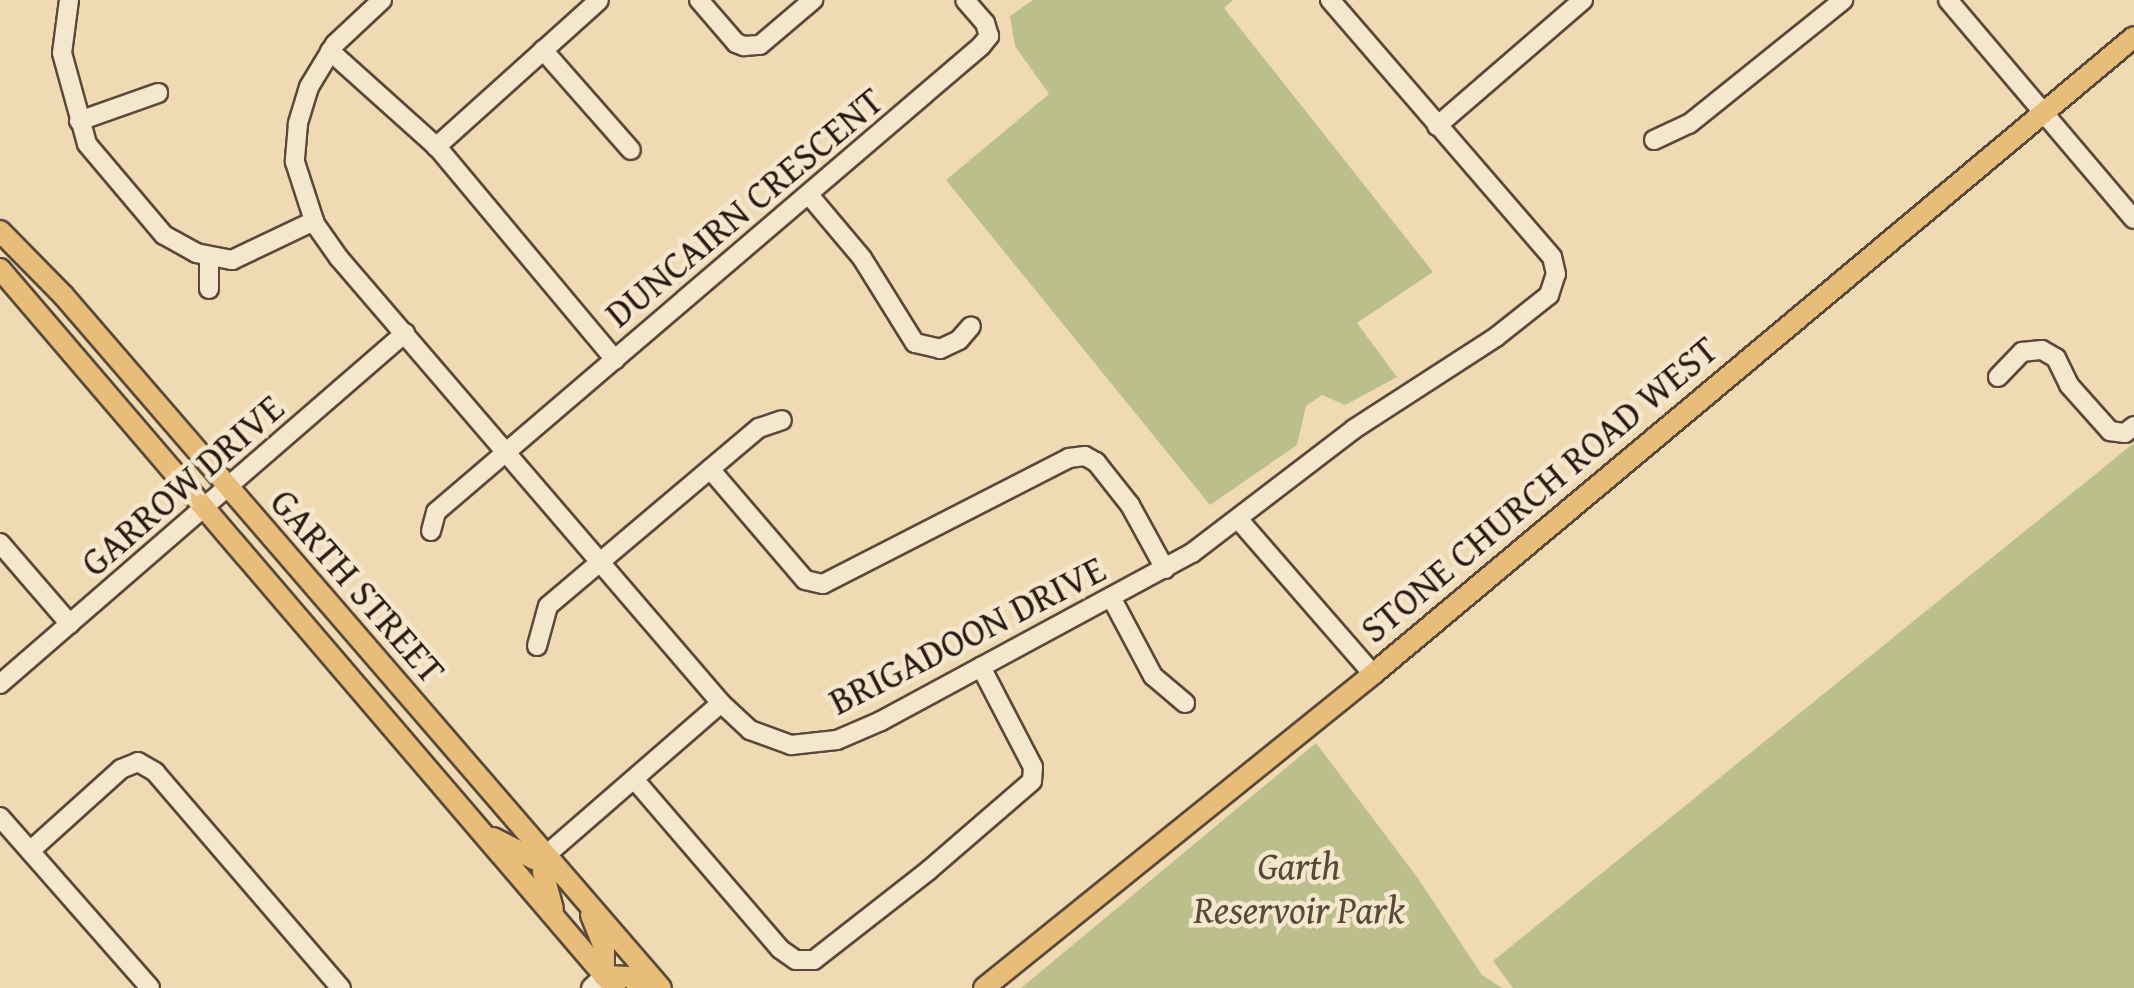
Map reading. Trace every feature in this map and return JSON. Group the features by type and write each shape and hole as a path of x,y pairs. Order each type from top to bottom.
{"main road":[{"name":"STONE CHURCH ROAD WEST","path":"984,988 1373,674 2134,37"},
{"name":"GARTH STREET","path":"0,232 63,295 662,988"},
{"name":"GARTH STREET","path":"0,268 486,834 603,984"},
{"path":"82,367 96,363 107,366 142,387"},
{"path":"486,834 534,858 545,856 544,872 556,920"},
{"path":"577,892 604,948 603,984 630,977 642,988"}],"street":[{"path":"69,0 62,53 78,121 97,158 164,235 180,248 209,256 244,257 314,222"},
{"name":"BRIGADOON DRIVE","path":"382,0 330,52 310,87 297,136 297,172 314,222 332,250 720,703 750,730 791,744 814,744 880,721 1165,569 1239,520 1354,429 1496,338 1549,295 1556,274 1552,257 1330,0"},
{"path":"436,147 598,0"},
{"path":"699,0 736,43 760,46 813,0"},
{"name":"DUNCAIRN CRESCENT","path":"431,530 436,512 981,46 989,36 985,23 965,0"},
{"path":"1437,126 1582,0"},
{"path":"1654,140 1688,124 1843,0"},
{"path":"1948,0 2045,110 2134,220"},
{"path":"543,50 631,150"},
{"path":"330,52 436,147 615,360"},
{"path":"78,121 158,92"},
{"path":"809,195 862,258 915,343 940,349 971,326"},
{"path":"209,256 209,290"},
{"name":"GARROW DRIVE","path":"0,684 405,333"},
{"path":"1998,377 2022,352 2047,351 2070,386 2110,430 2130,430"},
{"path":"537,646 548,606 759,428 782,420"},
{"path":"710,470 805,580 823,584 1069,458 1085,456 1096,462 1130,505 1165,569"},
{"path":"1239,520 1373,674"},
{"path":"0,543 70,624"},
{"path":"1112,599 1153,676 1185,703"},
{"path":"634,779 780,950 796,960 814,960 1032,781 1033,766 981,667"},
{"path":"545,856 720,703"},
{"path":"30,850 121,768 138,762 154,772 341,988"},
{"path":"0,817 150,988"}],"green space":[{"path":"1033,0 1233,0 1224,8 1433,272 1357,323 1397,377 1345,405 1322,395 1306,406 1297,445 1210,505 946,180 1049,94 1015,46 1010,16"},
{"path":"2134,443 2134,988 1513,988 1493,961"},
{"name":"Garth Reservoir Park","path":"1316,743 1417,877 1482,975 1502,988 1021,988"}]}
